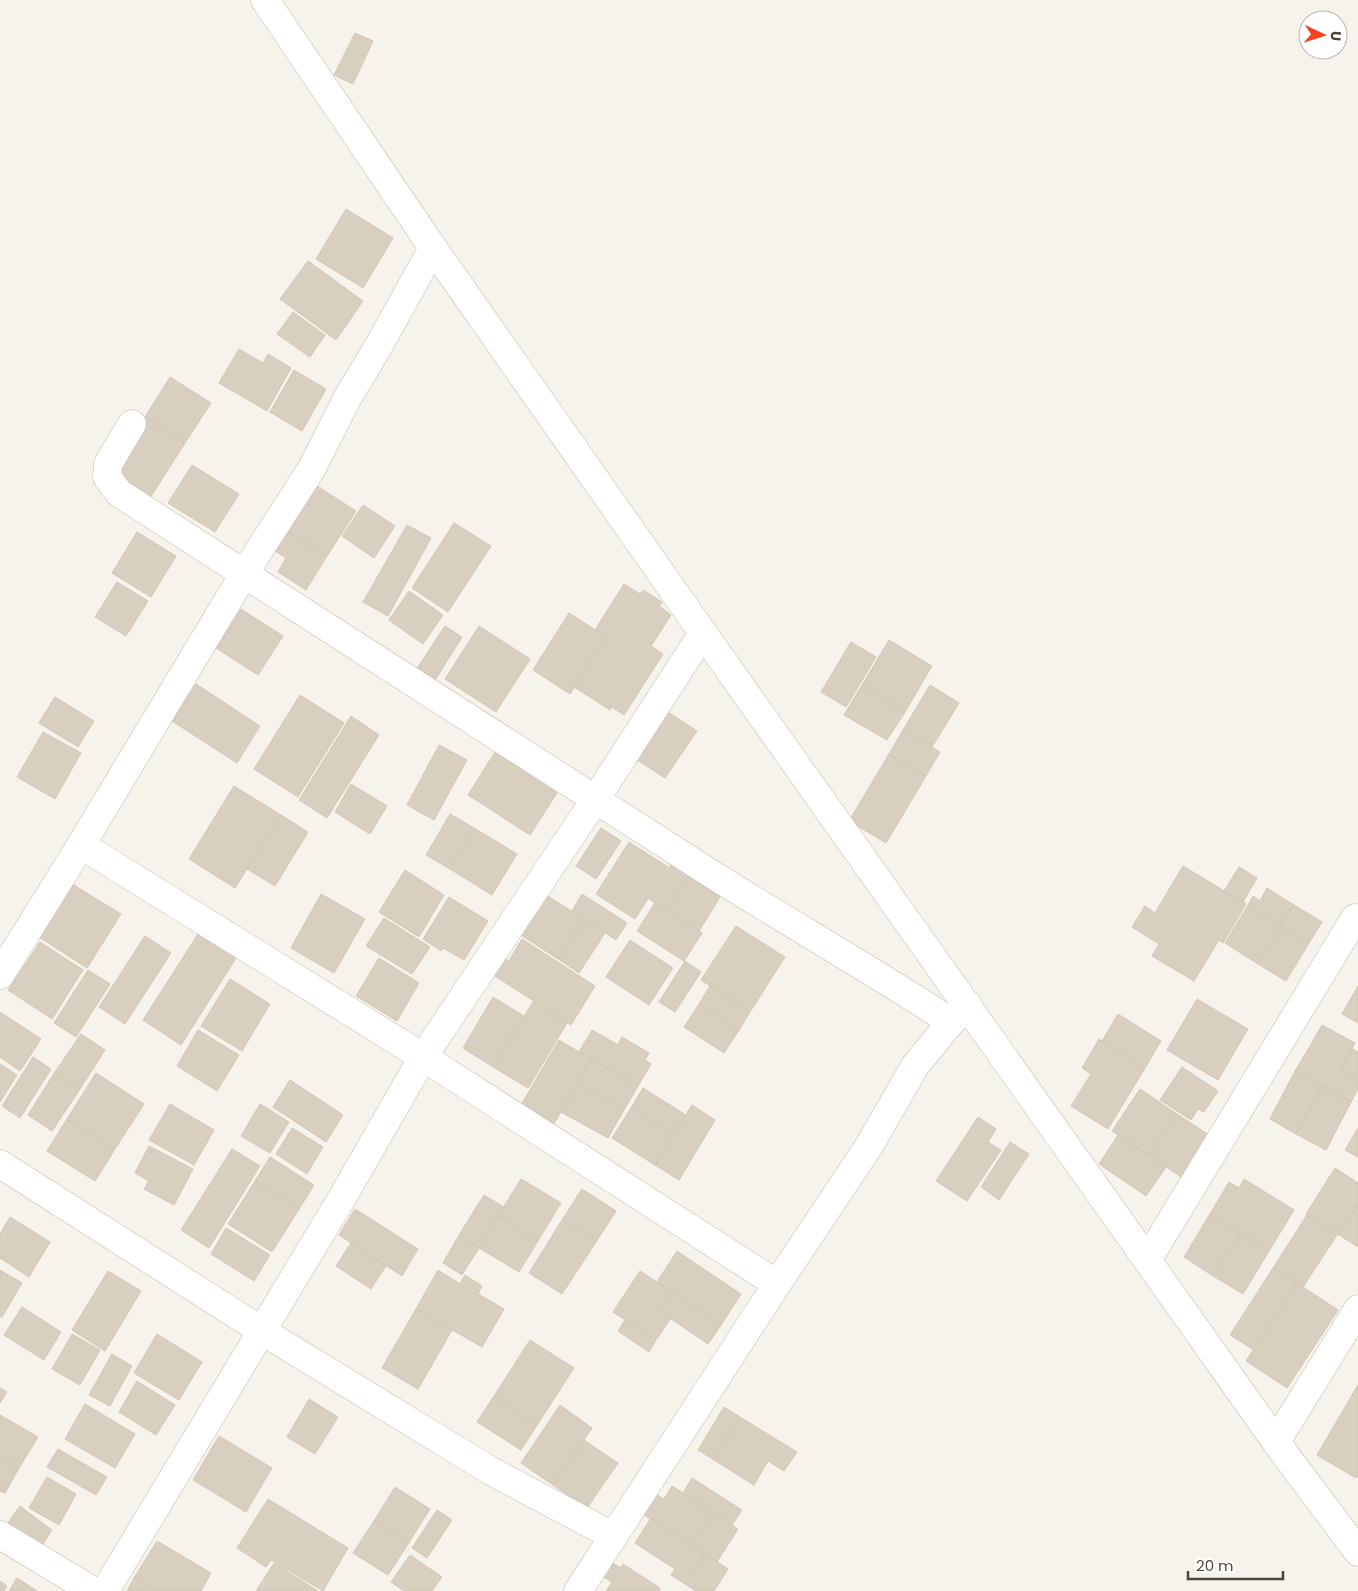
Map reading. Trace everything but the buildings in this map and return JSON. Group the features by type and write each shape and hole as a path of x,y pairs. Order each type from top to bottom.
{"street":[{"path":"265,0 432,248 703,633 959,1013 1148,1259 1276,1442 1358,1552"},
{"path":"0,976 81,846 244,574 312,468 348,397 378,347 432,248"},
{"path":"132,424 108,464 107,477 119,494 785,920 897,986 959,1013"},
{"path":"105,1591 342,1198 423,1057 595,800 703,633"},
{"path":"81,846 423,1057 777,1284"},
{"path":"1148,1259 1355,918"},
{"path":"578,1591 869,1146 915,1066 959,1013"},
{"path":"0,1164 262,1331 491,1472 613,1536"},
{"path":"1276,1442 1358,1309"},
{"path":"0,1535 93,1591"}]}
